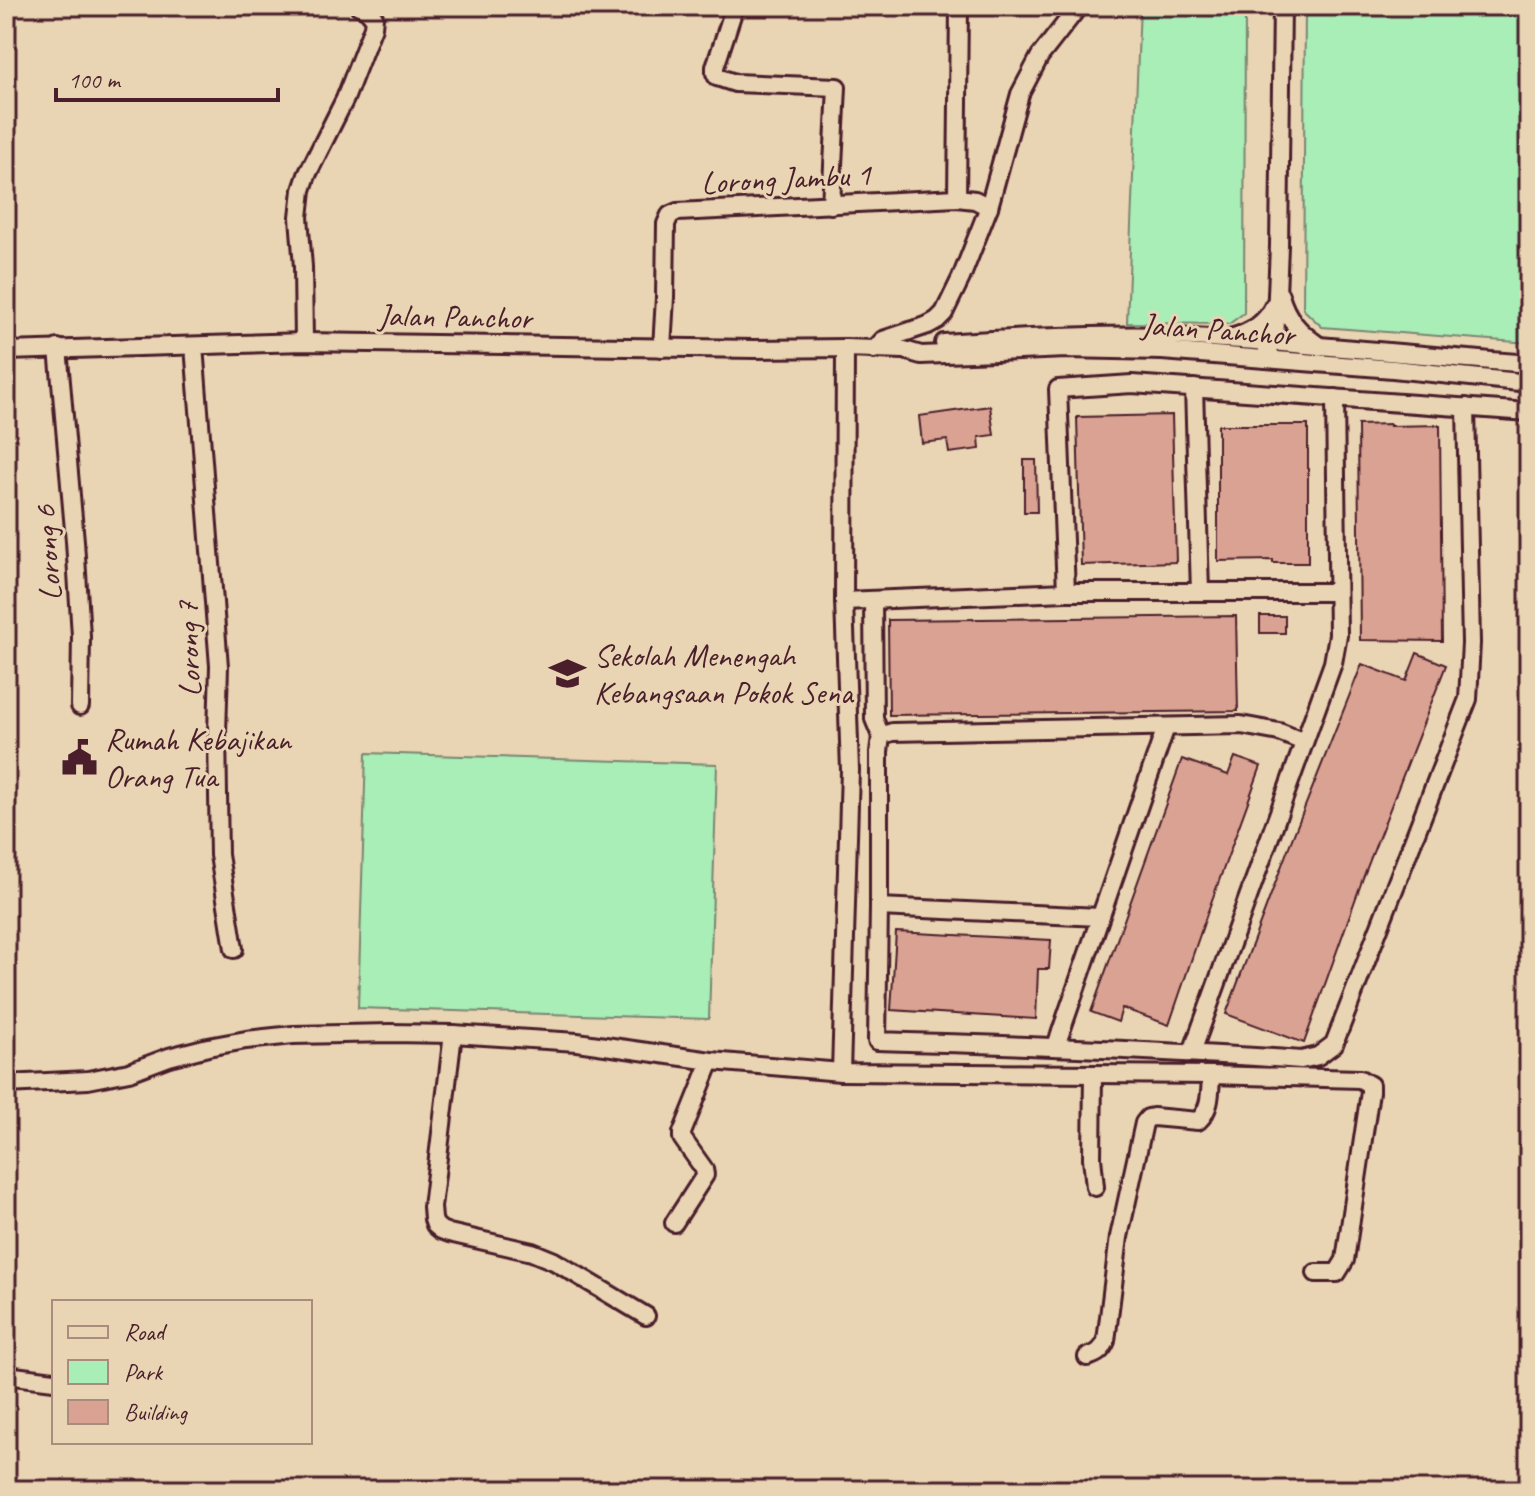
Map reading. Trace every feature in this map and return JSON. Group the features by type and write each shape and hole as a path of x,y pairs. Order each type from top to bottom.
{"street":[{"path":"304,342 299,217 302,190 345,99 373,27 374,17 359,6"},
{"path":"957,198 959,6"},
{"path":"874,350 883,340 928,325 944,313 989,207 1020,94 1040,56 1079,6"},
{"path":"1247,358 1263,353 1275,343 1282,6"},
{"path":"733,12 715,67 717,77 735,83 837,87 831,205"},
{"name":"Lorong Jambu 1","path":"662,348 666,224 670,215 690,210 957,198 975,200 989,207"},
{"path":"1277,282 1289,318 1306,337 1321,346"},
{"path":"1221,340 1246,333 1263,323 1276,299"},
{"name":"Jalan Panchor","path":"904,350 921,344 1074,336 1170,336 1529,364"},
{"name":"Jalan Panchor","path":"6,351 304,342 845,348 904,350 921,355 1067,349 1162,351 1529,383"},
{"path":"1275,343 1303,363"},
{"name":"Lorong 7","path":"194,346 218,652 219,855 234,949"},
{"name":"Lorong 6","path":"58,348 79,604 80,706"},
{"path":"841,1072 850,770 844,601 845,348"},
{"path":"1066,592 1058,389 1132,384 1529,412"},
{"path":"1194,388 1200,592"},
{"path":"1192,1052 1333,663 1338,635 1335,398"},
{"path":"873,600 874,719 881,736 877,1041 1192,1052 1301,1060 1318,1056 1334,1044 1468,699 1471,643 1466,407"},
{"path":"844,601 1066,592 1337,592"},
{"path":"881,736 892,732 1241,725 1279,732 1304,742"},
{"path":"1056,1046 1166,727"},
{"path":"879,907 1100,917"},
{"path":"6,1084 88,1080 129,1072 208,1047 262,1038 349,1034 453,1034 577,1042 711,1061 841,1072 1360,1079 1370,1085 1345,1260 1337,1273 1316,1273"},
{"path":"453,1034 432,1207 435,1225 449,1233 532,1252 554,1261 646,1316"},
{"path":"674,1223 705,1175 682,1138 682,1133 711,1061"},
{"path":"1093,1074 1092,1158 1095,1187"},
{"path":"1087,1357 1103,1349 1106,1341 1119,1237 1144,1123 1153,1117 1198,1121 1209,1104 1211,1075"},
{"path":"6,1375 52,1381"}],"green space":[{"path":"1140,6 1245,6 1244,313 1229,324 1127,323"},
{"path":"1305,6 1529,6 1529,343 1322,327 1303,309"},
{"path":"366,753 717,764 709,1019 358,1008"}],"building":[{"path":"990,406 994,435 979,437 980,449 949,453 947,440 922,443 919,416"},
{"path":"1172,415 1176,562 1081,565 1077,417"},
{"path":"1218,425 1308,425 1308,563 1218,561"},
{"path":"1358,425 1440,425 1442,641 1360,640"},
{"path":"1024,460 1036,460 1037,512 1024,512"},
{"path":"1236,616 1238,711 889,715 888,620"},
{"path":"1260,616 1285,616 1285,633 1260,633"},
{"path":"1417,653 1446,665 1363,878 1304,1043 1226,1014 1362,664 1406,681"},
{"path":"1235,757 1261,766 1169,1025 1122,1008 1118,1022 1091,1012 1182,759 1228,775"},
{"path":"896,932 1051,940 1049,969 1038,969 1036,1019 891,1010"}],"place":[{"name":"Sekolah Menengah Kebangsaan Pokok Sena","path":"568,673"},
{"name":"Rumah Kebajikan Orang Tua","path":"79,757"}]}
